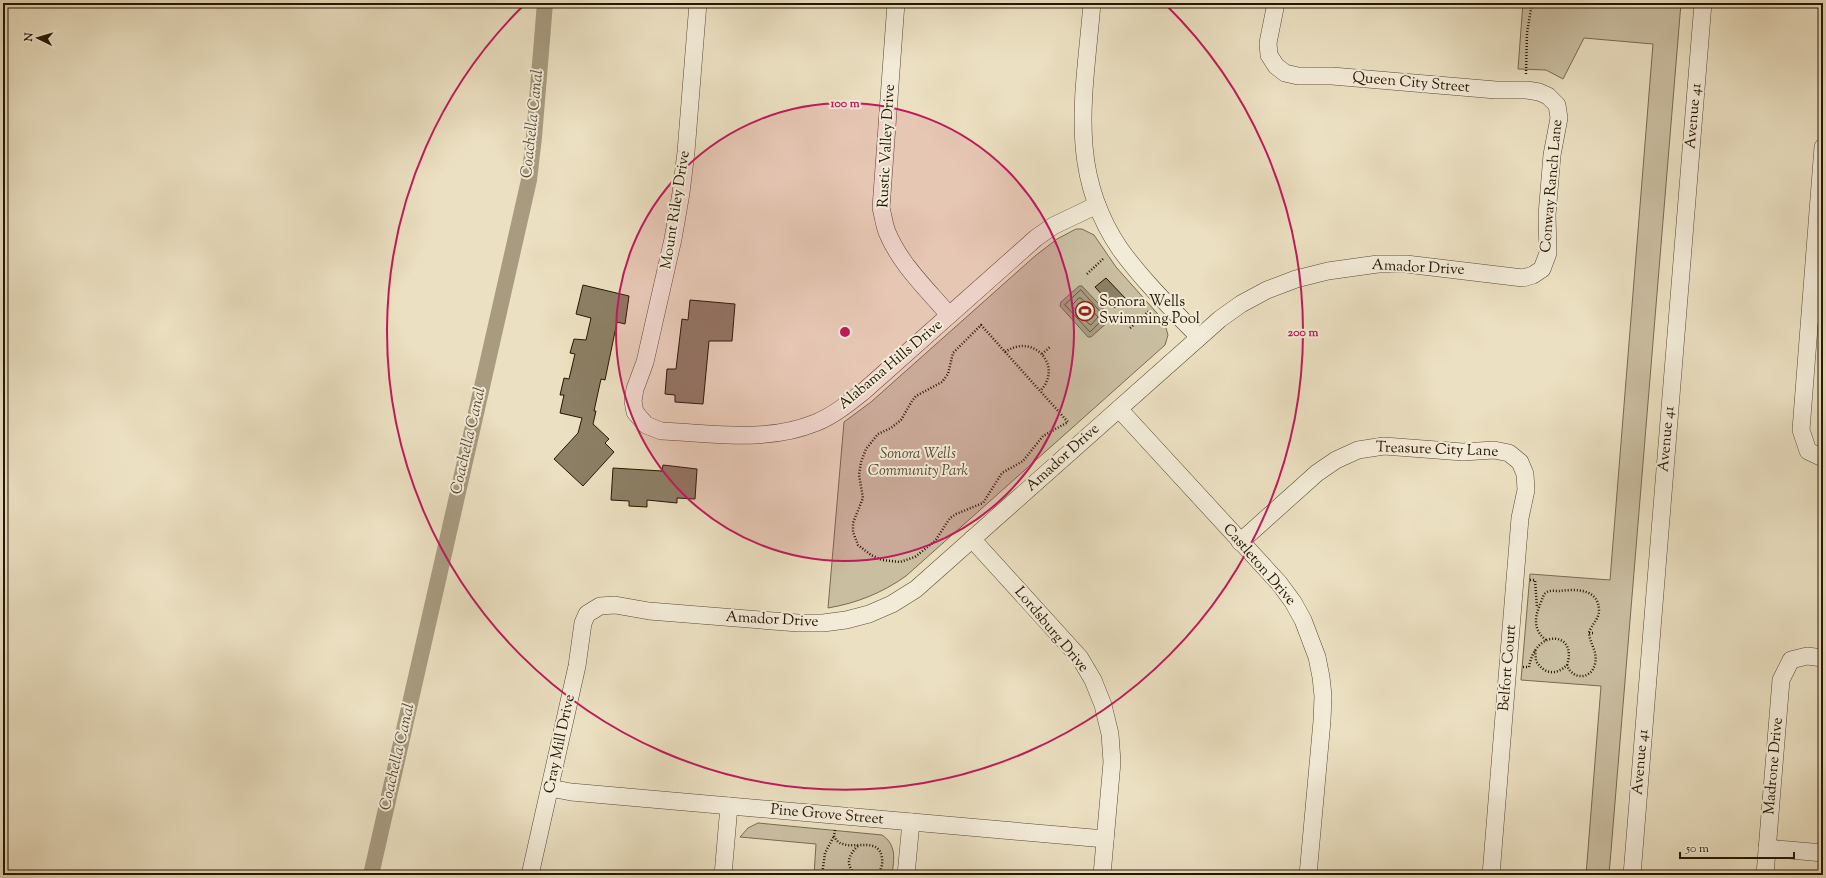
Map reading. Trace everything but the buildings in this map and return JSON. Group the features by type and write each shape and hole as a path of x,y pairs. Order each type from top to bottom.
{"street":[{"name":"Mount Riley Drive","path":"635,412 633,400 635,389 645,362 673,239 681,193 686,152 698,3"},
{"name":"Rustic Valley Drive","path":"896,3 881,208 887,231 898,253 911,271 949,315"},
{"path":"1092,3 1083,117 1083,147 1087,177 1097,205 1108,229 1136,269 1199,337"},
{"name":"Queen City Street","path":"1276,3 1268,43 1269,55 1276,66 1286,73 1298,76 1332,76 1496,90 1527,90 1539,92 1548,96"},
{"name":"Avenue 41","path":"1632,875 1703,3"},
{"name":"Conway Ranch Lane","path":"1533,275 1542,269 1548,253 1547,215 1552,155 1559,118 1557,105 1548,96"},
{"path":"1816,454 1800,430 1818,263 1823,147"},
{"name":"Alabama Hills Drive","path":"635,412 646,425 661,432 764,435 788,431 816,423 844,407 1036,238 1053,226 1097,205"},
{"name":"Amador Drive","path":"587,614 600,606 615,605 649,611 798,623 823,623 846,620 869,614 892,604 916,589 1199,337 1240,304 1267,290 1296,279 1328,271 1378,264 1406,264 1477,271 1512,278 1523,278 1533,275"},
{"name":"Castleton Drive","path":"1119,409 1279,583 1293,602 1308,632 1317,657 1323,696 1308,875"},
{"name":"Treasure City Lane","path":"1240,542 1318,473 1336,460 1358,450 1384,446 1463,452 1494,450 1509,453 1520,462"},
{"name":"Belfort Court","path":"1490,875 1520,526 1526,490 1525,474 1520,462"},
{"name":"Lordsburg Drive","path":"972,539 1080,658 1093,680 1103,704 1110,734 1112,762 1102,875"},
{"name":"Cray Mill Drive","path":"530,875 577,666 583,623 587,614"},
{"name":"Madrone Drive","path":"1765,875 1781,680 1791,660 1807,656 1823,658"},
{"name":"Pine Grove Street","path":"550,788 570,792 1105,839"},
{"path":"723,875 729,806"},
{"path":"906,875 911,822"},
{"path":"1767,848 1823,853"}],"path":[{"path":"1526,74 1527,33 1532,3"},
{"path":"1086,274 1103,260"},
{"path":"1130,328 1149,311"},
{"path":"981,325 1005,352 1068,422 1043,436 1024,461 1002,473 983,503 950,518 935,541 922,553 900,562 882,560 871,555 858,545 853,532 853,523 863,492 859,480 860,467 866,449 873,437 898,424 904,417 916,396 942,382 948,374 953,353 981,325"},
{"path":"1005,352 1014,347 1025,344 1035,348 1042,354 1051,373 1047,382 1040,391"},
{"path":"1042,354 1051,346"},
{"path":"1530,580 1535,580 1537,607"},
{"path":"1522,666 1529,667 1530,659 1535,649 1546,640 1555,638 1567,646 1570,651 1568,665 1571,672 1580,677 1584,676 1593,668 1596,656 1589,632 1599,615 1599,607 1594,597 1583,590 1575,589 1547,592 1543,594 1537,607 1535,618 1536,629 1546,640"},
{"path":"1589,632 1594,633"},
{"path":"1535,649 1536,661 1545,671 1555,672 1568,665"},
{"path":"822,875 825,853 834,836 835,829"},
{"path":"834,836 841,844 874,846 880,852 882,865 876,875"},
{"path":"856,875 849,867 848,859 858,846"}],"green space":[{"path":"1523,3 1681,3 1609,875 1586,875 1601,686 1521,680 1530,574 1610,580 1653,44 1584,38 1563,79 1546,70 1518,69"},
{"name":"Sonora Wells Community Park","path":"1076,229 1082,229 1094,235 1116,267 1164,321 1168,335 1165,345 906,576 869,596 828,608 844,422 871,402 1035,256 1057,239"},
{"path":"758,823 882,835 887,839 892,848 894,858 892,875 814,875 816,844 740,837 748,828"}],"water":[{"name":"Sonora Wells Swimming Pool","path":"1079,286 1082,286 1110,316 1110,320 1091,337 1088,337 1060,306 1061,302"}],"waterway":[{"name":"Coachella Canal","path":"371,875 529,180 545,3"}],"place":[{"name":"Sonora Wells Swimming Pool","path":"1085,311"}]}
